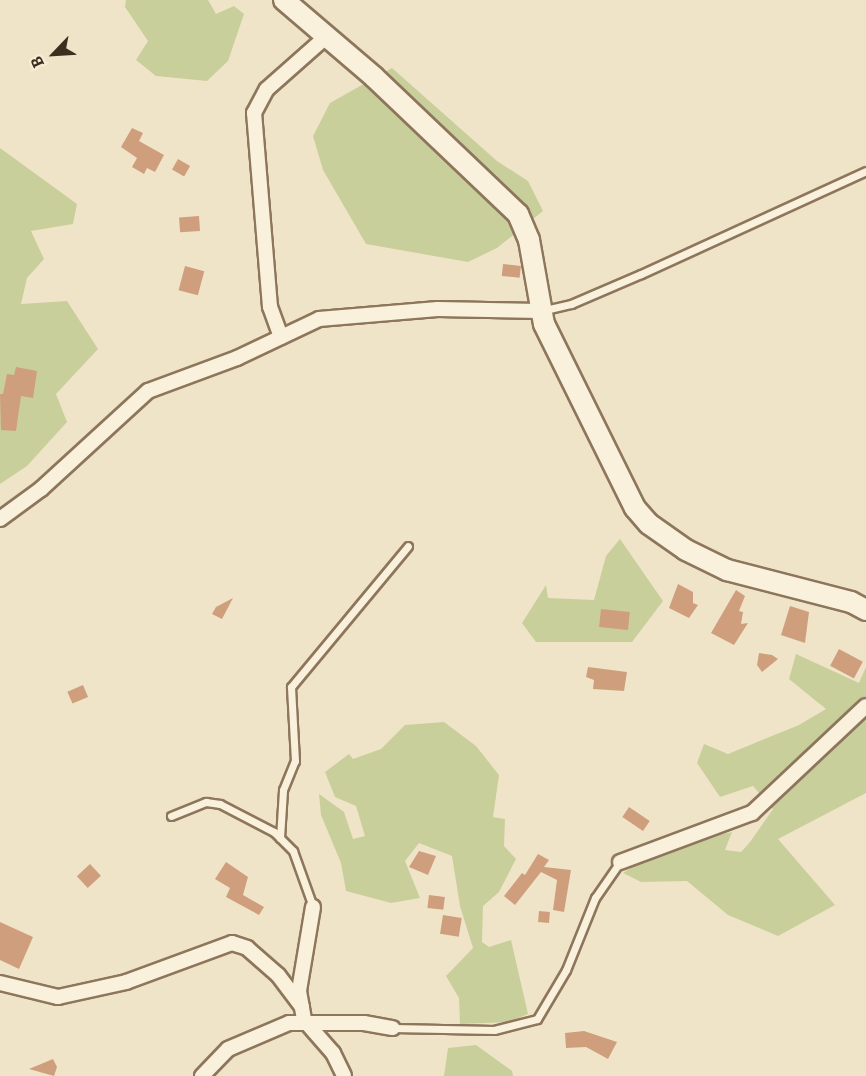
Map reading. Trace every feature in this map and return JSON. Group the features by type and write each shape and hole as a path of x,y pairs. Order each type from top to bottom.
{"street":[{"path":"284,0 327,36 518,214 529,240 539,311 635,508 649,524 686,550 727,570 850,602 866,610"},
{"path":"281,337 270,307 254,112 267,89 327,36"},
{"path":"0,519 41,489 148,391 281,337 319,318 344,314 438,309 539,311"},
{"path":"620,862 752,813 866,706"},
{"path":"303,1014 299,991 304,942 313,907"},
{"path":"0,982 58,998 126,982 232,943 247,948 278,975 303,1014 333,1053 344,1076"},
{"path":"202,1076 228,1049 303,1014 393,1028"}],"lane":[{"path":"539,311 572,304 866,171"},
{"path":"280,838 283,790 295,761 291,687 408,546"},
{"path":"171,816 206,802 220,804 280,838 293,851 313,907"},
{"path":"393,1028 494,1030 537,1019 566,970 595,898 620,862"}],"green space":[{"path":"126,0 208,0 216,14 234,6 244,14 228,61 207,81 156,76 136,60 148,41 125,7"},
{"path":"392,68 497,161 528,181 543,211 497,248 468,262 366,244 323,170 313,136 330,103"},
{"path":"0,148 77,204 73,224 31,231 44,259 27,278 21,304 67,301 98,349 56,394 67,422 27,466 0,484"},
{"path":"620,539 663,601 632,642 536,642 522,623 546,585 548,598 594,600 606,556"},
{"path":"796,654 859,683 866,667 866,793 778,839 835,905 778,936 728,915 687,881 641,882 623,873 667,846 732,832 725,850 741,852 750,842 773,809 753,786 720,797 697,763 704,744 728,754 799,725 826,709 789,679"},
{"path":"444,722 476,746 499,775 493,817 505,819 504,846 516,859 499,892 483,906 482,942 489,947 511,940 528,1014 509,1022 460,1024 459,998 446,976 473,948 460,906 452,856 419,843 405,861 420,898 391,903 346,891 341,863 321,815 319,794 344,812 353,839 365,836 356,806 335,797 325,772 349,754 353,759 381,749 405,725"},
{"path":"476,1045 512,1071 513,1076 444,1076 448,1048"}],"building":[{"path":"132,128 143,133 139,141 164,155 155,172 147,168 144,174 132,167 137,158 121,147"},
{"path":"178,159 190,166 184,176 172,169"},
{"path":"199,216 200,231 180,232 179,217"},
{"path":"503,264 521,266 520,278 502,276"},
{"path":"185,266 204,271 198,295 179,290"},
{"path":"16,367 37,371 33,398 21,396 16,431 1,430 0,394 3,394 7,374 14,375"},
{"path":"678,584 693,592 693,603 698,605 689,618 669,608"},
{"path":"736,590 745,596 739,611 743,612 741,624 748,623 734,645 711,633"},
{"path":"233,598 222,619 212,614 216,607"},
{"path":"790,606 809,612 805,643 781,635"},
{"path":"601,609 630,612 628,630 599,627"},
{"path":"839,649 863,662 854,678 830,666"},
{"path":"759,653 772,655 778,659 762,672 757,665"},
{"path":"588,667 627,672 624,691 593,689 594,680 586,677"},
{"path":"83,685 88,697 72,704 67,692"},
{"path":"629,807 650,821 643,831 622,817"},
{"path":"419,851 436,856 428,875 409,867"},
{"path":"538,854 549,860 544,867 571,870 564,912 553,910 557,880 541,872 515,905 504,896 522,873 525,875"},
{"path":"226,862 248,877 243,895 264,907 259,915 226,897 230,888 215,879"},
{"path":"90,864 101,876 88,888 77,876"},
{"path":"429,895 445,897 443,910 427,908"},
{"path":"539,911 550,912 549,923 538,922"},
{"path":"443,915 462,918 459,937 440,934"},
{"path":"0,922 33,937 19,969 0,960"},
{"path":"584,1031 617,1042 608,1059 586,1047 566,1048 565,1033"},
{"path":"53,1059 57,1067 54,1076 29,1069"}]}
